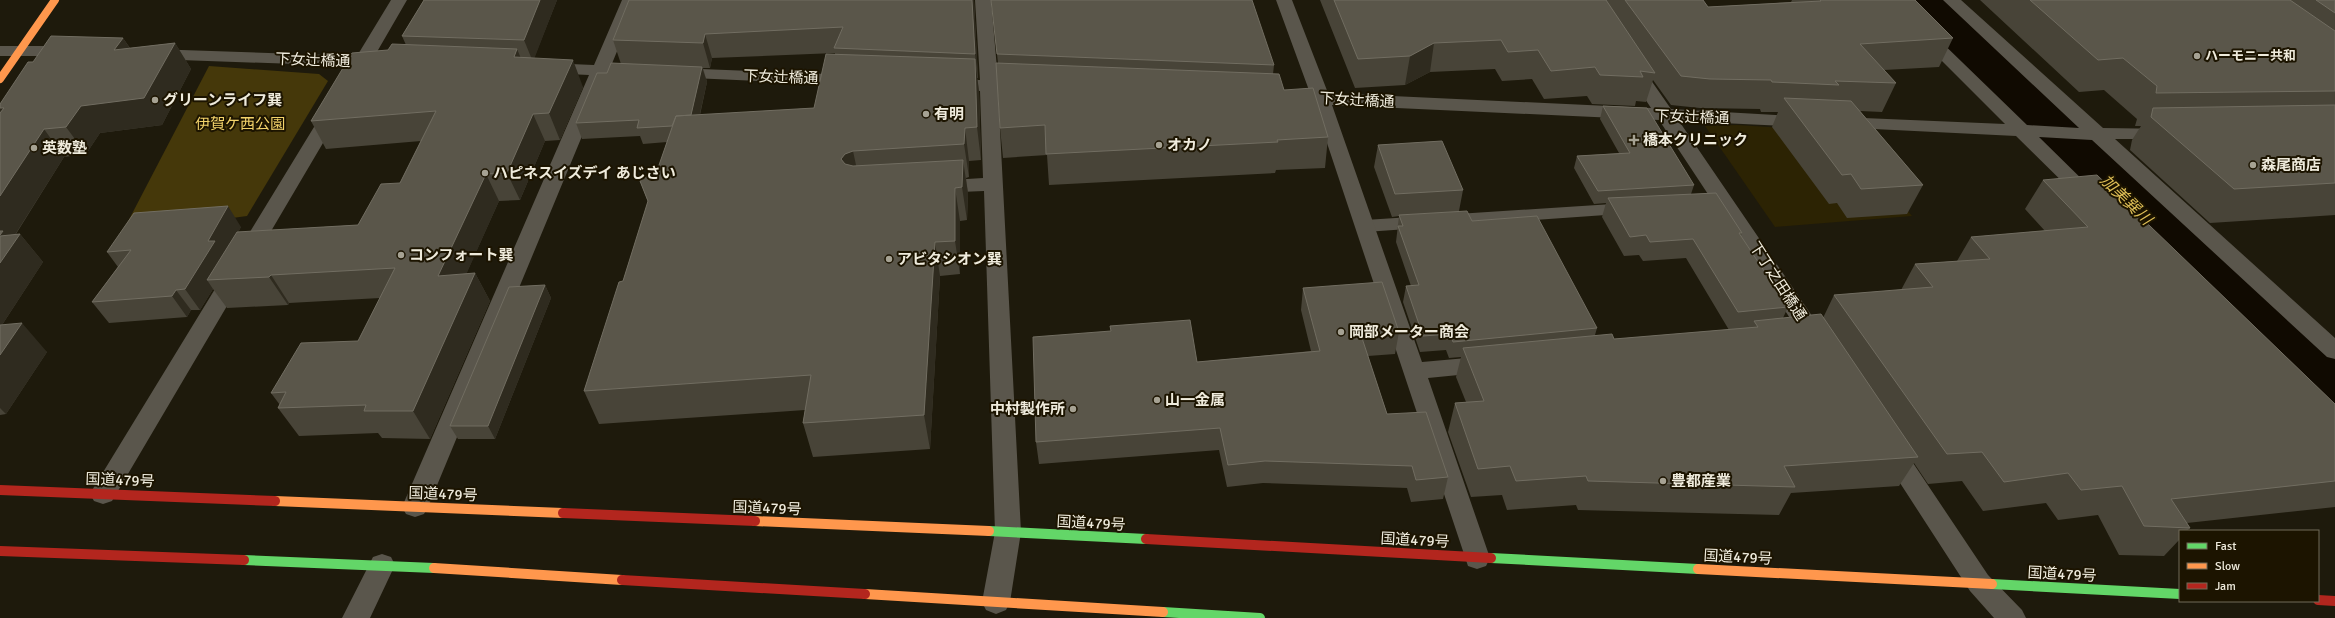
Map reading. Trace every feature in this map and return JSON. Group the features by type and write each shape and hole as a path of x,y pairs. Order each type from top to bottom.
{"main road":[{"path":"0,79 55,0"},
{"name":"国道479号","path":"0,490 1008,532 2179,594"},
{"path":"0,551 382,566 1260,618"},
{"path":"2319,600 2335,601"}],"street":[{"path":"103,494 399,0"},
{"path":"415,507 630,0"},
{"path":"983,0 989,85 1008,532 996,602"},
{"path":"1284,0 1321,98 1477,558"},
{"path":"1889,0 2105,214"},
{"path":"1952,0 2096,134 2335,351"},
{"path":"0,51 20,50 92,52"},
{"name":"下丁之田橋通","path":"1623,51 1830,360"},
{"name":"下女辻橋通","path":"132,54 394,63"},
{"name":"下女辻橋通","path":"529,68 870,81"},
{"path":"934,83 1044,87"},
{"name":"下女辻橋通","path":"1268,96 1667,116 2041,130 2096,134"},
{"path":"2096,134 2183,133"},
{"path":"915,189 993,184"},
{"path":"1703,205 1726,203"},
{"path":"1789,336 1812,334"},
{"path":"1414,371 1508,362"},
{"path":"1878,431 1980,583 2012,618"},
{"path":"356,618 382,566"}],"lane":[{"path":"1365,226 1641,209"}],"shaded area":[{"path":"1737,125 1845,132 1912,216 1775,227 1705,126"}],"green space":[{"name":"伊賀ケ西公園","path":"209,66 319,74 328,81 247,216 122,233"}],"building":[{"path":"424,0 540,0 524,40 402,36"},
{"path":"629,0 972,0 975,54 834,48 843,27 705,34 703,43 613,40"},
{"path":"991,0 1252,0 1274,65 997,54"},
{"path":"1334,0 1606,0 1655,73 1640,71 1643,77 1600,75 1595,67 1551,71 1538,50 1508,52 1501,40 1434,43 1410,56 1358,59"},
{"path":"1625,0 1703,0 1708,7 1821,1 1820,0 1915,0 1953,38 1860,44 1896,83 1835,81 1839,85 1772,82 1771,80 1710,79 1681,76"},
{"path":"2030,0 2290,0 2335,31 2335,91 2156,93 2157,86 2123,58 2098,60"},
{"path":"2316,0 2335,0 2335,13"},
{"path":"51,36 123,38 114,50 175,43 144,98 81,106 66,127 44,129 0,196 0,113 4,108 0,108 0,104 28,62 33,62"},
{"path":"392,44 517,49 514,57 573,60 549,113 533,114 507,173 486,174 438,276 475,273 413,411 364,411 366,405 278,408 286,392 271,393 301,343 358,341 395,268 207,280 237,232 358,225 381,184 400,183 436,111 311,121 352,53 388,50"},
{"path":"826,54 975,59 977,127 965,128 964,144 853,151 845,154 841,159 845,164 853,166 963,160 962,187 955,188 955,241 935,242 924,415 803,423 811,375 584,391 619,282 623,281 648,201 640,181 658,168 676,116 814,108"},
{"path":"611,63 702,67 691,115 676,116 672,126 637,128 639,120 576,123 597,73 607,73"},
{"path":"996,63 1279,74 1284,90 1313,88 1328,137 1277,140 1278,142 1046,154 1045,125 1000,128"},
{"path":"1784,98 1851,101 1923,185 1861,189 1851,174 1842,175"},
{"path":"2335,105 2335,183 2234,189 2151,117 2153,108"},
{"path":"1603,106 1647,108 1694,185 1598,191 1577,156 1630,153"},
{"path":"1442,141 1463,190 1395,194 1378,145"},
{"path":"2097,175 2335,404 2335,481 2171,499 2190,528 2144,526 2122,486 2081,490 2068,473 2004,482 1982,452 1947,454 1834,295 1933,287 1915,264 1990,259 1971,237 2088,227 2043,180"},
{"path":"1716,193 1742,233 1739,233 1788,307 1738,312 1693,239 1650,242 1646,235 1630,237 1608,198"},
{"path":"228,206 208,241 215,241 185,289 176,290 172,296 92,302 131,250 107,252 134,213"},
{"path":"1467,211 1472,221 1537,216 1597,328 1453,342 1450,334 1423,336 1406,286 1419,285 1398,226 1403,226 1399,215"},
{"path":"20,234 0,263 0,236"},
{"path":"1382,282 1399,332 1361,335 1387,414 1426,412 1448,477 1416,480 1412,466 1265,461 1228,465 1220,428 1036,442 1033,337 1111,331 1110,326 1190,320 1197,362 1320,351 1303,288"},
{"path":"545,285 488,426 450,426 509,287"},
{"path":"1821,314 1918,457 1784,466 1795,487 1588,481 1586,476 1516,481 1510,466 1478,469 1455,403 1484,401 1463,348 1612,334 1614,339 1758,327 1754,321"},
{"path":"22,323 0,355 0,325"}],"waterway":[{"name":"加美巽川","path":"1917,0 2335,400"}],"traffic: fast":[{"path":"989,531 1146,539"},
{"path":"1491,558 1698,569"},
{"path":"244,560 434,568"},
{"path":"1992,584 2179,594"},
{"path":"1163,612 1260,618"}],"traffic: slow":[{"path":"0,79 55,0"},
{"path":"275,501 563,513"},
{"path":"755,521 989,531"},
{"path":"434,568 622,580"},
{"path":"1698,569 1992,584"},
{"path":"865,594 1163,612"}],"traffic: jam":[{"path":"0,490 275,501"},
{"path":"563,513 755,521"},
{"path":"1146,539 1491,558"},
{"path":"0,551 244,560"},
{"path":"622,580 865,594"},
{"path":"2319,600 2335,601"}],"place":[{"name":"ハーモニー共和","path":"2197,56"},
{"name":"グリーンライフ巽","path":"155,100"},
{"name":"有明","path":"926,114"},
{"name":"橋本クリニック","path":"1634,140"},
{"name":"オカノ","path":"1159,145"},
{"name":"英数塾","path":"34,148"},
{"name":"森尾商店","path":"2253,165"},
{"name":"ハピネスイズデイ あじさい","path":"485,173"},
{"name":"コンフォート巽","path":"401,255"},
{"name":"アビタシオン巽","path":"889,259"},
{"name":"岡部メーター商会","path":"1341,332"},
{"name":"山一金属","path":"1157,400"},
{"name":"中村製作所","path":"1073,409"},
{"name":"豊都産業","path":"1663,481"}]}
